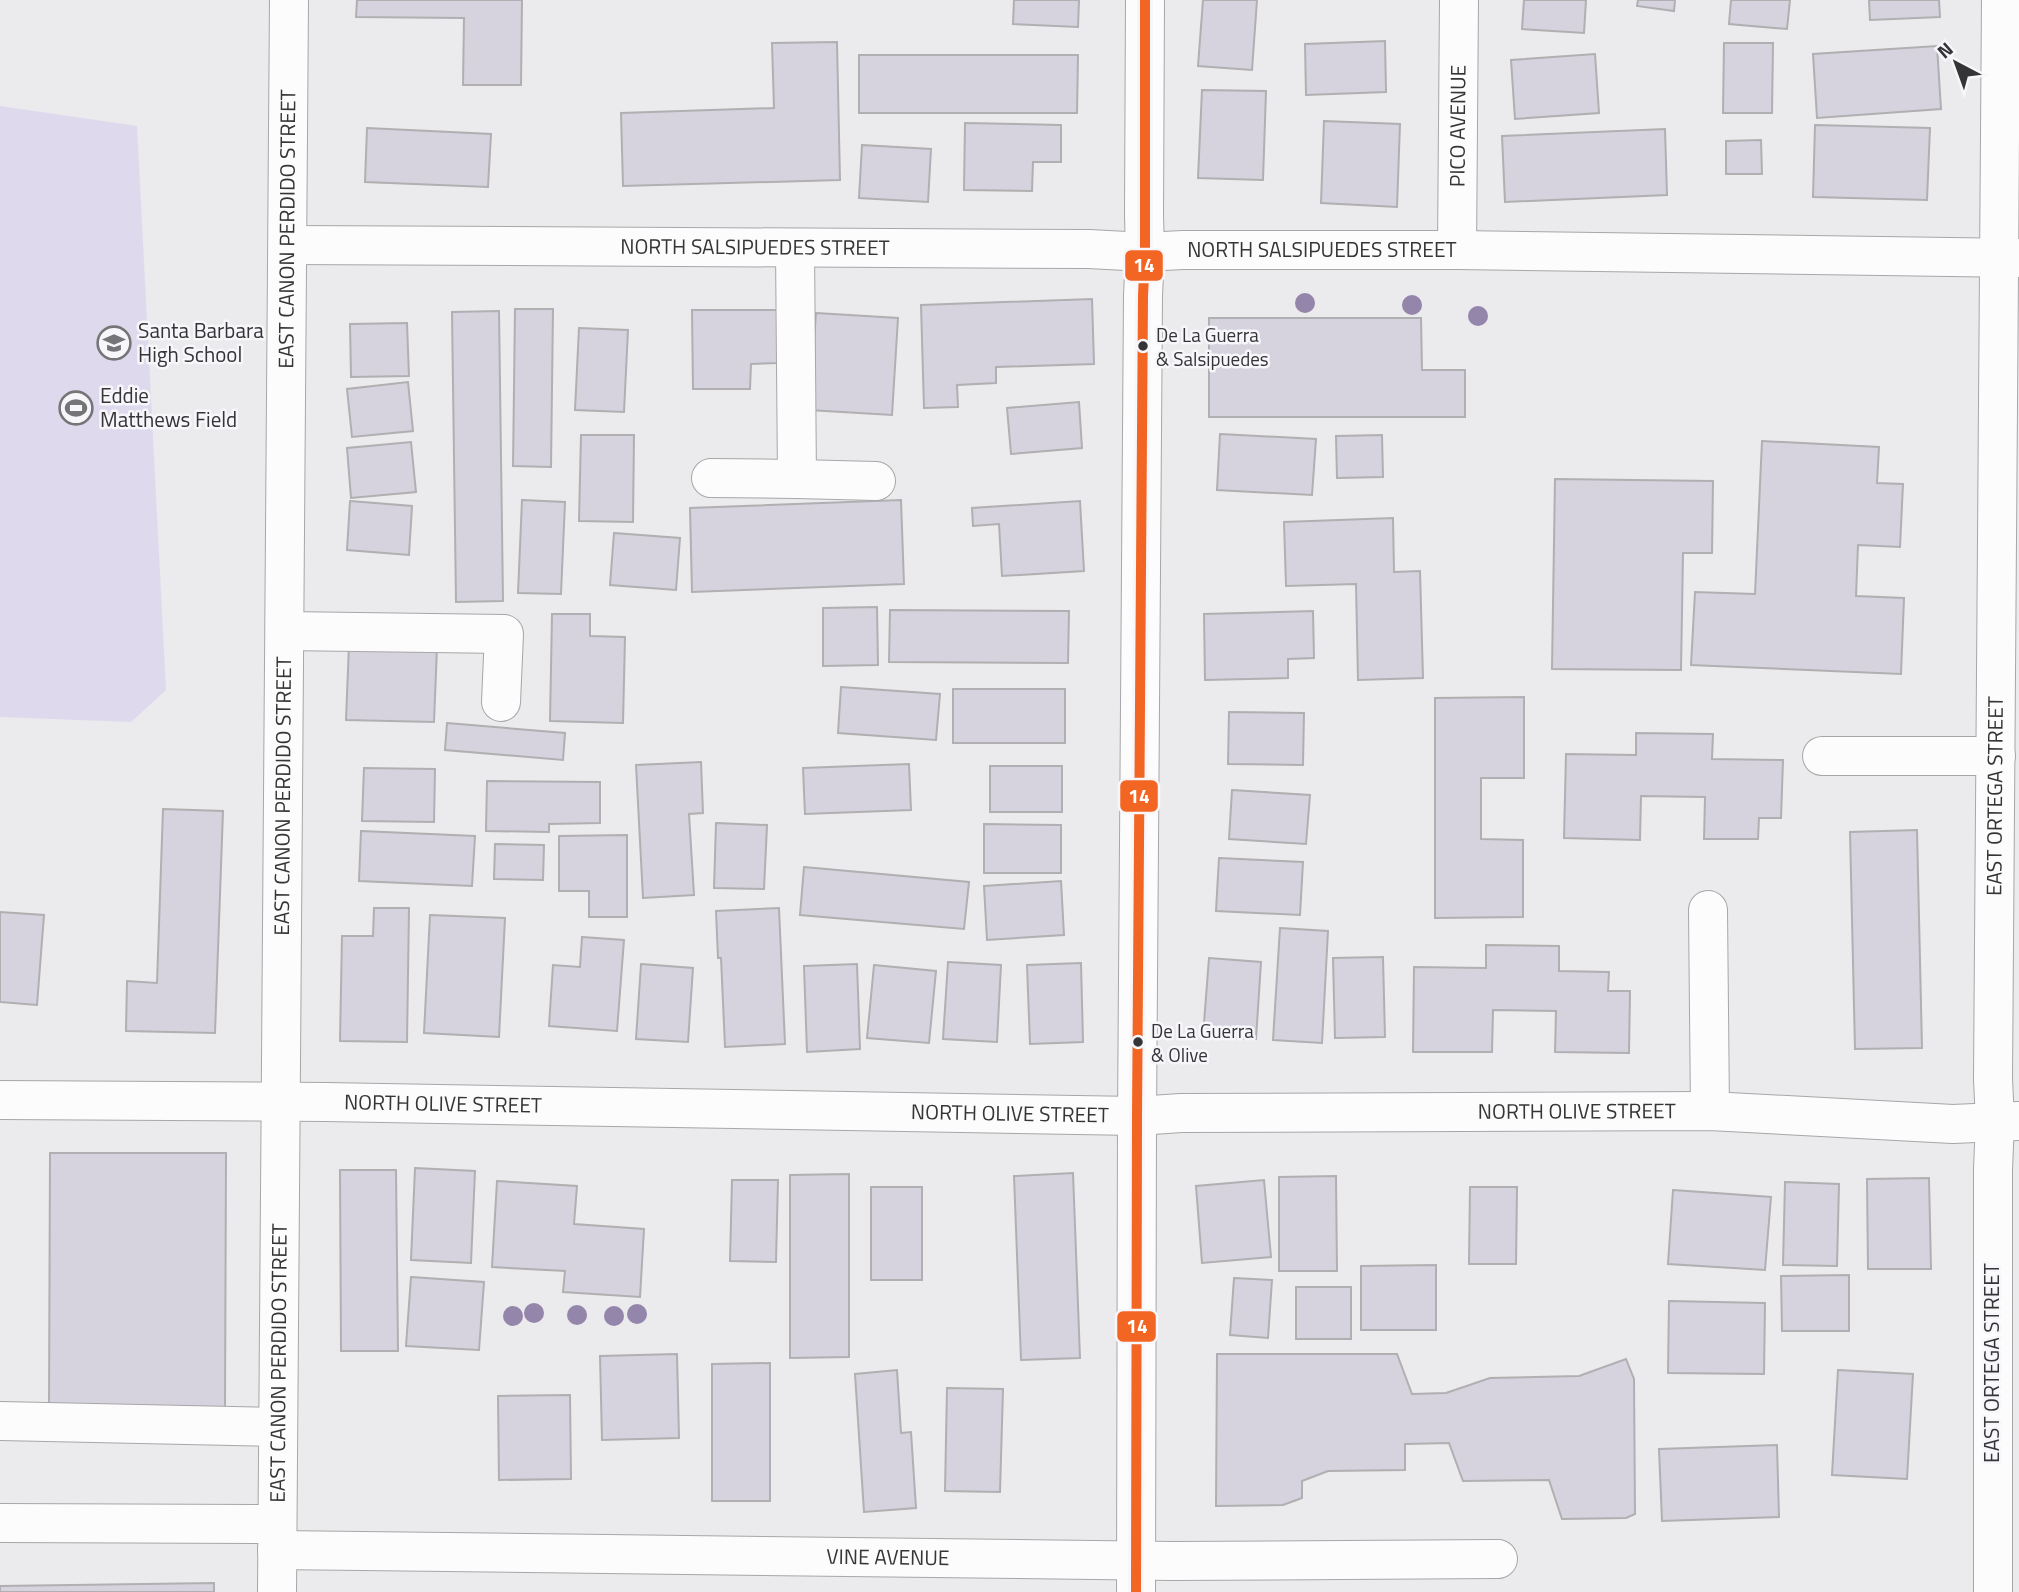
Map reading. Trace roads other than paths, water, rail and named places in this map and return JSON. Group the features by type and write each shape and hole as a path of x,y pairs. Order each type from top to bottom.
{"street":[{"name":"EAST CANON PERDIDO STREET","path":"277,1592 289,0"},
{"path":"1136,1576 1145,0"},
{"name":"PICO AVENUE","path":"1457,250 1459,0"},
{"name":"EAST ORTEGA STREET","path":"1993,1592 2006,1531 1993,1183 2007,1121 1993,1079 1996,756 2008,630 2009,258 2001,0"},
{"name":"NORTH SALSIPUEDES STREET","path":"288,245 1088,249 1145,252 1457,250 2009,258"},
{"path":"795,248 797,479"},
{"path":"711,478 876,481"},
{"path":"285,631 504,634 502,702"},
{"path":"1822,756 1996,756"},
{"path":"1708,910 1710,1111"},
{"name":"NORTH OLIVE STREET","path":"0,1100 1137,1116 1181,1113 1710,1111 1953,1124 2007,1121"},
{"path":"0,1421 278,1427"},
{"name":"VINE AVENUE","path":"0,1523 1136,1576 1498,1559"}],"place":[{"name":"Santa Barbara High School","path":"114,343"},
{"name":"De La Guerra & Salsipuedes","path":"1143,346"},
{"name":"Eddie Matthews Field","path":"76,408"},
{"name":"De La Guerra & Olive","path":"1138,1042"}]}
